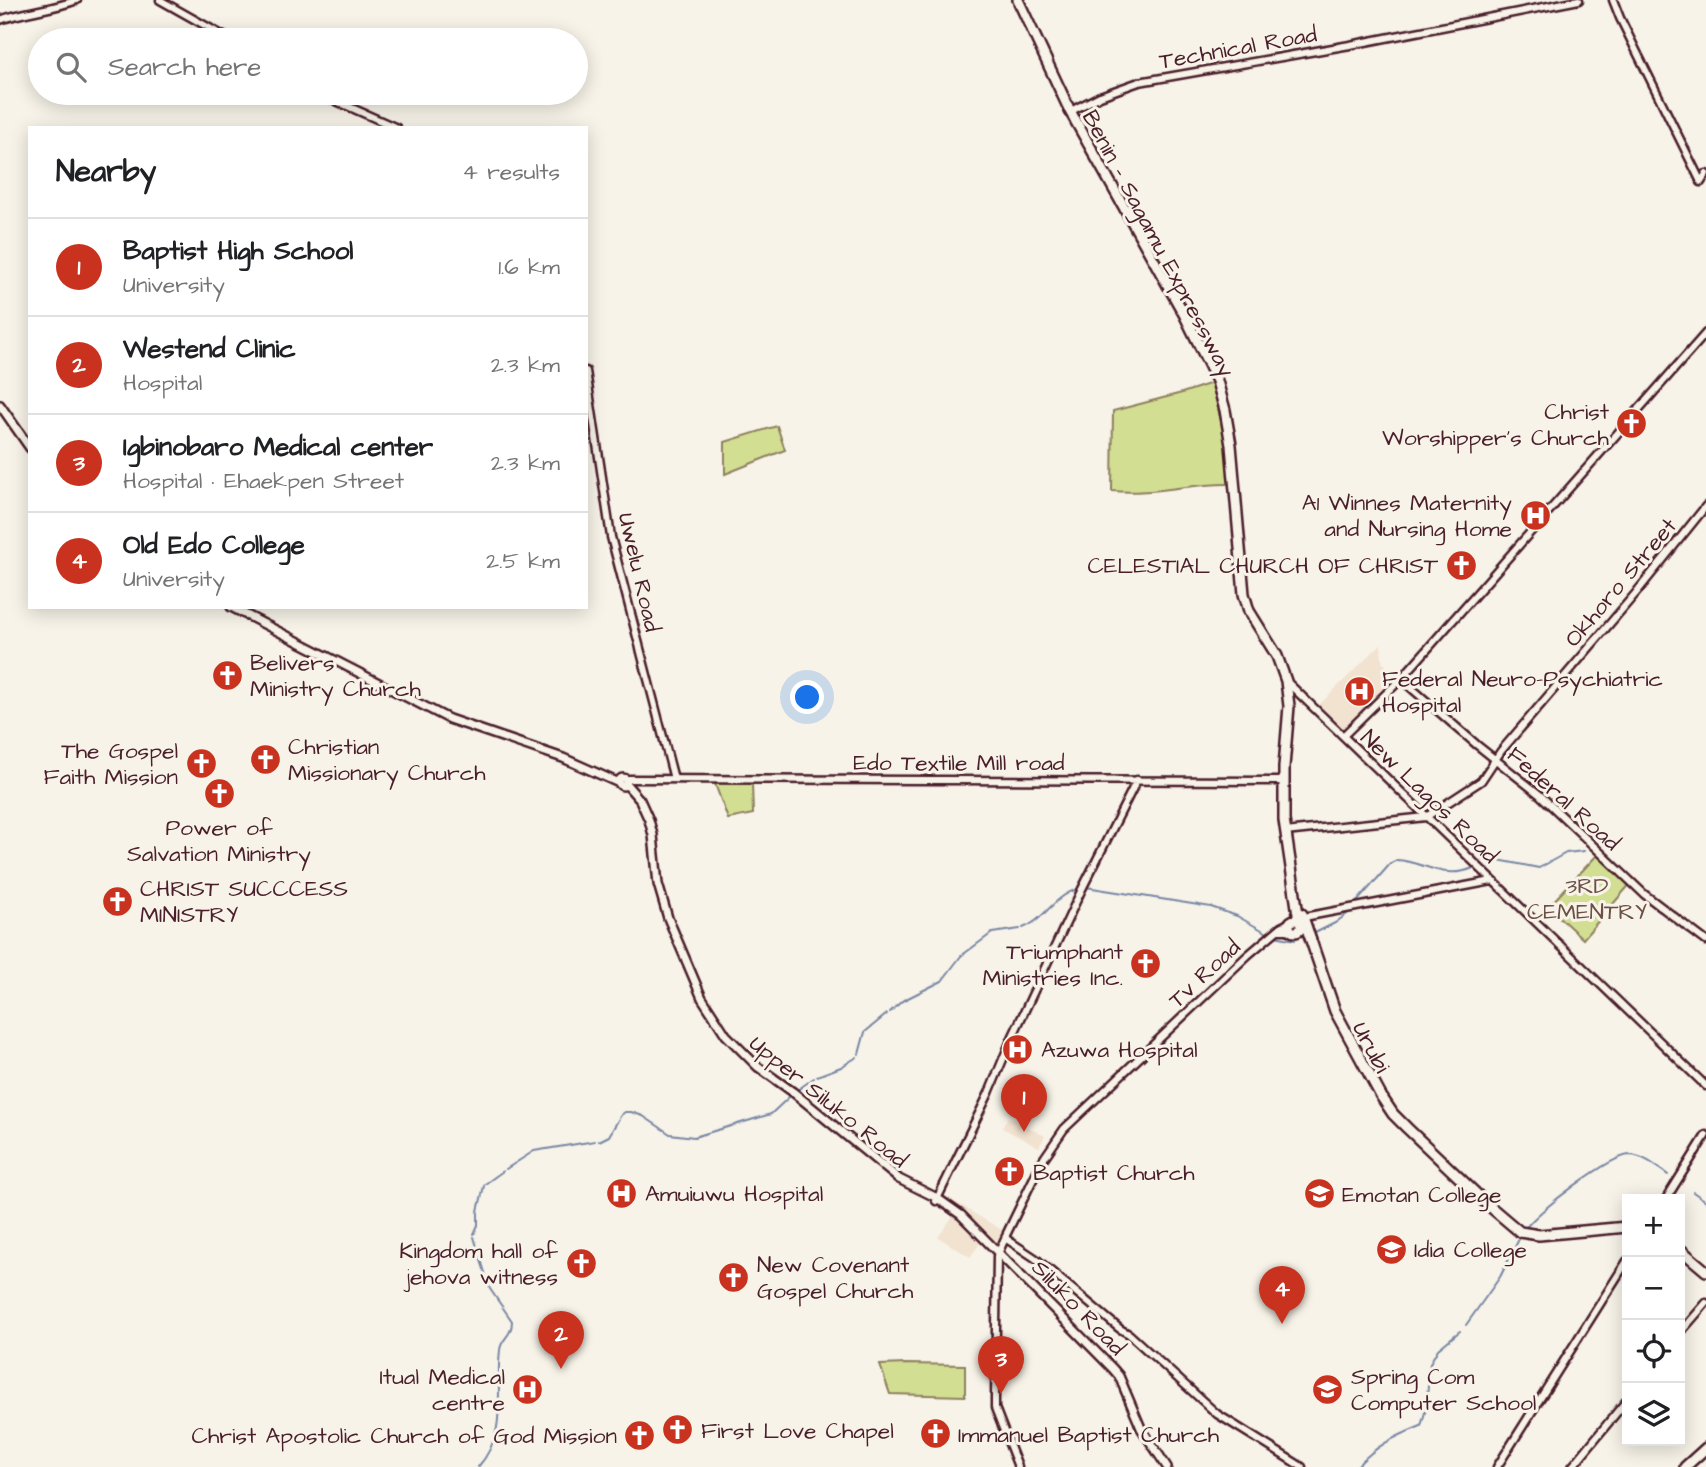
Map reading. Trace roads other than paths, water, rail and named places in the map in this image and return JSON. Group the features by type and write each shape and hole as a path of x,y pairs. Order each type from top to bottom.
{"highway":[{"path":"1016,0 1070,111 1202,351 1221,394 1229,429 1246,602 1277,656 1292,694 1282,781 1285,832 1298,902 1296,924 1306,942"},
{"name":"Benin - Sagamu Expressway","path":"1016,0 1069,115 1202,351 1212,377 1226,430 1242,597 1248,614 1284,678 1286,705 1282,781 1285,855 1296,907 1296,924"},
{"name":"Urubi","path":"1296,924 1306,942 1333,1013 1377,1098 1390,1116 1504,1226 1522,1234 1545,1238 1622,1230"},
{"path":"1685,1255 1706,1273"},
{"path":"1687,1467 1706,1450"}],"main road":[{"path":"0,398 28,437"},
{"path":"0,405 28,445"},
{"path":"235,609 450,718"},
{"path":"245,609 450,718 544,748 626,782"},
{"name":"Upper Siluko Road","path":"626,782 646,823 654,885 664,919 699,999 723,1037 750,1064 897,1181 937,1199 1001,1251"},
{"name":"Siluko Road","path":"1001,1251 1110,1371 1137,1429 1165,1467"}],"street":[{"path":"0,20 59,7 77,0"},
{"path":"160,0 210,28"},
{"name":"Technical Road","path":"1073,110 1100,96 1139,82 1350,45 1579,0"},
{"path":"1613,0 1700,182 1706,174"},
{"path":"345,105 392,126"},
{"path":"1344,735 1401,679 1706,333"},
{"name":"Uwelu Road","path":"588,384 611,537 674,779"},
{"name":"Okhoro Street","path":"1285,832 1427,816 1481,781 1496,759 1706,506"},
{"name":"New Lagos Road","path":"1284,678 1706,1084"},
{"name":"Federal Road","path":"1401,679 1540,795 1644,894 1706,941"},
{"name":"New Lagos Road","path":"1292,694 1344,735"},
{"name":"Edo Textile Mill road","path":"626,782 674,779 1282,781"},
{"path":"937,1199 989,1093 1082,889 1137,780"},
{"name":"New Lagos Road","path":"1427,816 1706,1084"},
{"name":"Tv Road","path":"1001,1251 1042,1161 1056,1139 1276,932 1296,924 1492,881"},
{"path":"1670,1194 1706,1137"},
{"path":"1017,1467 992,1408 1001,1251 1035,1258 1129,1334 1217,1415 1302,1467"},
{"path":"1498,1467 1622,1271"},
{"path":"1685,1327 1706,1303"},
{"path":"1572,1467 1622,1406"}],"waterway":[{"path":"1483,860 1488,858 1539,868 1566,853 1584,851"},
{"path":"1355,904 1391,863 1397,860 1443,871 1473,868"},
{"path":"1086,887 1211,907 1237,916 1269,934"},
{"path":"1023,928 1037,920 1069,892 1078,889"},
{"path":"1313,934 1351,911"},
{"path":"890,1012 902,1001 942,981 961,956 992,933 1020,929"},
{"path":"1275,936 1295,940"},
{"path":"859,1054 865,1032 887,1014"},
{"path":"817,1076 841,1067 857,1057"},
{"path":"796,1091 814,1078"},
{"path":"599,1141 609,1136 625,1112 643,1116 670,1134 694,1137 771,1114 790,1096"},
{"path":"506,1169 534,1151 595,1141"},
{"path":"1525,1229 1543,1210 1574,1186 1620,1157 1641,1157 1668,1175"},
{"path":"485,1184 503,1171"},
{"path":"478,1211 484,1186"},
{"path":"1693,1192 1706,1201"},
{"path":"474,1234 478,1225 478,1213"},
{"path":"474,1237 490,1289 512,1321 500,1350 499,1411 494,1440 478,1467"},
{"path":"1466,1325 1500,1277 1520,1237"},
{"path":"1356,1467 1386,1442 1421,1426 1426,1409 1430,1363 1438,1349 1460,1331"}],"place":[{"name":"Christ Worshipper's Church","path":"1632,424"},
{"name":"A1 Winnes Maternity and Nursing Home","path":"1535,515"},
{"name":"CELESTIAL CHURCH OF CHRIST","path":"1461,565"},
{"name":"Belivers Ministry Church","path":"227,675"},
{"name":"Federal Neuro-Psychiatric Hospital","path":"1359,691"},
{"name":"Christian Missionary Church","path":"265,759"},
{"name":"The Gospel Faith Mission","path":"201,763"},
{"name":"Power of Salvation Ministry","path":"219,793"},
{"name":"CHRIST SUCCCESS MINISTRY","path":"117,901"},
{"name":"Triumphant Ministries Inc.","path":"1146,964"},
{"name":"Azuwa Hospital","path":"1018,1049"},
{"name":"Baptist High School","path":"1024,1132"},
{"name":"Baptist Church","path":"1010,1172"},
{"name":"Amuiuwu Hospital","path":"622,1193"},
{"name":"Emotan College","path":"1319,1194"},
{"name":"Idia College","path":"1391,1249"},
{"name":"Kingdom hall of jehova witness","path":"581,1263"},
{"name":"New Covenant Gospel Church","path":"734,1277"},
{"name":"Old Edo College","path":"1282,1324"},
{"name":"Westend Clinic","path":"561,1369"},
{"name":"Itual Medical centre","path":"528,1389"},
{"name":"Spring Com Computer School","path":"1328,1389"},
{"name":"Igbinobaro Medical center","path":"1001,1394"},
{"name":"First Love Chapel","path":"678,1430"},
{"name":"Immanuel Baptist Church","path":"935,1434"},
{"name":"Christ Apostolic Church of God Mission","path":"640,1435"}],"park label":[{"name":"3RD CEMENTRY","path":"1587,898"}]}
